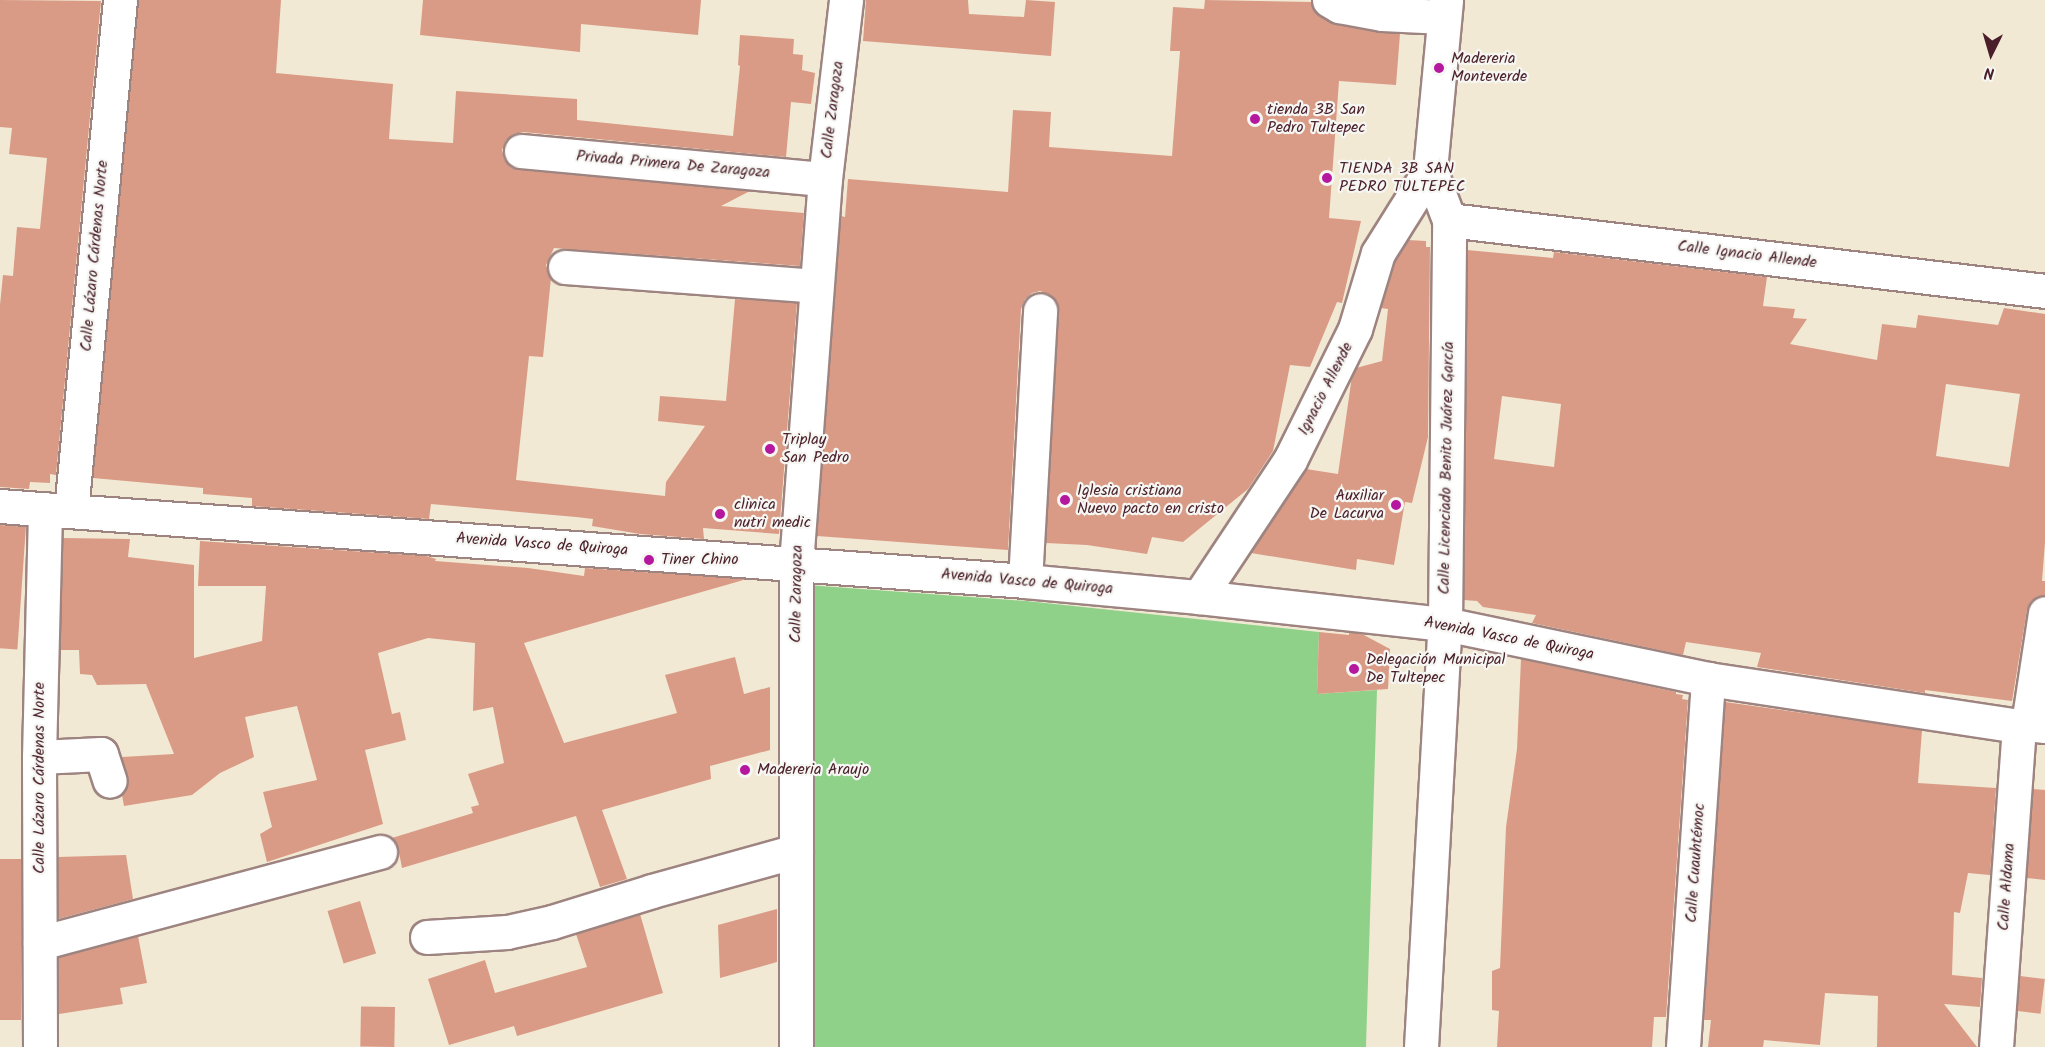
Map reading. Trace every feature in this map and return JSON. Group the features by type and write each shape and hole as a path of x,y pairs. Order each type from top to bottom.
{"street":[{"name":"Calle Lázaro Cárdenas Norte","path":"40,1047 38,1019 39,757 58,510 120,0"},
{"name":"Calle Zaragoza","path":"796,1047 796,564 825,179 846,0"},
{"path":"1329,0 1340,6 1382,14 1445,8"},
{"name":"Calle Licenciado Benito Juárez García","path":"1421,1047 1445,624 1449,220 1430,170 1445,8"},
{"name":"Privada Primera De Zaragoza","path":"521,151 825,179"},
{"name":"Ignacio Allende","path":"1199,597 1290,460 1355,329 1378,253 1430,170"},
{"name":"Calle Ignacio Allende","path":"1449,220 2045,291"},
{"path":"565,267 816,286"},
{"path":"1025,581 1040,310"},
{"name":"Avenida Vasco de Quiroga","path":"0,506 1025,581 1199,597 1445,624 1708,679 2031,725"},
{"path":"2031,725 2045,613"},
{"name":"Calle Cuauhtémoc","path":"1683,1047 1708,679"},
{"name":"Calle Aldama","path":"1996,1047 2031,725"},
{"path":"39,757 101,754 110,781"},
{"path":"427,937 507,932 541,925 796,851"},
{"path":"40,943 380,852"}],"green space":[{"path":"807,585 1026,601 1319,632 1317,694 1377,690 1366,1047 814,1047"}],"building":[{"path":"0,0 101,1 56,475 50,474 50,483 30,482 29,489 0,487 0,305 3,275 13,276 17,227 40,229 47,158 9,154 12,128 0,127"},
{"path":"139,0 281,0 276,73 393,84 389,139 453,143 456,91 577,99 577,120 733,136 740,66 738,65 740,35 794,39 793,54 803,55 802,70 815,73 811,104 791,102 786,157 523,132 514,134 506,140 502,150 504,159 511,167 519,170 750,191 721,206 804,213 800,266 554,248 546,265 551,278 543,357 529,356 516,480 665,496 666,482 705,426 658,421 660,396 726,401 735,299 797,303 779,534 703,528 704,539 640,534 592,526 593,519 431,504 429,519 252,506 252,498 203,494 203,488 93,478"},
{"path":"423,0 701,0 698,35 581,24 580,52 420,35"},
{"path":"866,0 968,0 969,14 1024,17 1026,0 1055,2 1051,56 863,41"},
{"path":"1205,0 1311,2 1319,16 1335,24 1400,34 1396,85 1339,81 1329,218 1361,221 1342,303 1337,302 1310,367 1290,365 1273,451 1248,489 1183,542 1152,537 1147,554 1087,545 1046,543 1059,311 1057,302 1051,295 1040,291 1032,293 1025,299 1021,309 1008,550 817,536 841,216 845,217 848,179 1008,192 1013,110 1051,112 1049,147 1172,156 1180,51 1170,51 1173,7 1204,9"},
{"path":"1408,240 1426,241 1426,247 1430,247 1428,437 1412,503 1405,502 1394,565 1357,559 1356,570 1251,553 1306,469 1338,474 1352,376 1356,368 1382,361 1388,309 1381,308 1395,261"},
{"path":"1467,250 1553,258 1554,252 1767,277 1763,306 1795,309 1793,318 1807,319 1790,344 1877,360 1882,324 1916,328 1918,315 1998,325 2004,308 2045,314 2045,542 2042,581 2045,581 2045,595 2031,601 2027,610 2012,701 1925,690 1925,693 1757,667 1761,653 1686,642 1683,655 1532,623 1536,615 1483,607 1477,601 1464,600","holes":["1946,384 2020,394 2009,467 1936,456","1502,396 1561,404 1554,467 1494,459"]},
{"path":"0,525 26,527 17,650 0,648"},
{"path":"63,538 130,539 128,557 194,565 194,658 262,641 266,586 198,586 200,541 426,556 436,559 435,561 528,568 584,576 585,568 747,579 524,643 564,743 677,713 665,675 735,657 744,694 770,687 770,750 710,766 711,779 602,810 627,879 600,887 576,816 402,868 398,847 392,838 473,813 471,807 479,805 468,774 504,763 493,707 473,711 475,643 428,638 378,653 392,714 400,712 406,740 365,750 383,824 267,862 260,834 272,827 263,792 317,780 297,706 245,717 254,757 220,773 192,795 124,806 122,795 128,784 122,757 174,754 146,684 97,685 92,675 80,674 79,650 60,650"},
{"name":"Delegación Municipal De Tultepec","path":"1319,632 1362,634 1390,649 1388,689 1317,694"},
{"path":"1521,659 1676,692 1676,694 1683,695 1682,699 1688,700 1666,1017 1654,1017 1652,1047 1497,1047 1499,1011 1492,1010 1492,971 1500,968 1506,827 1517,749"},
{"path":"1725,702 1922,730 1918,783 1996,788 1990,875 1968,873 1960,913 1954,912 1952,975 1982,978 1980,1007 1944,1004 1977,1047 1877,1047 1878,996 1825,993 1820,1045 1764,1040 1763,1047 1708,1047 1711,1020 1704,1020"},
{"path":"2033,789 2045,790 2045,880 2027,878"},
{"path":"126,855 133,899 58,919 58,857"},
{"path":"0,859 21,859 21,1020 0,1020"},
{"path":"360,901 376,954 344,964 327,911"},
{"path":"777,909 777,962 720,978 718,925"},
{"path":"640,914 663,993 517,1036 514,1026 449,1045 428,979 485,960 495,993 587,967 576,934"},
{"path":"138,936 147,983 120,988 123,1004 59,1014 58,957"},
{"path":"2020,976 2045,979 2041,1014 2016,1011"},
{"path":"361,1006 395,1007 394,1047 360,1046"}],"place":[{"name":"Madereria Monteverde","path":"1439,68"},
{"name":"tienda 3B San Pedro Tultepec","path":"1255,119"},
{"name":"TIENDA 3B SAN PEDRO TULTEPEC","path":"1327,178"},
{"name":"Triplay San Pedro","path":"770,449"},
{"name":"Iglesia cristiana Nuevo pacto en cristo","path":"1065,500"},
{"name":"Auxiliar De Lacurva","path":"1396,505"},
{"name":"clinica nutri medic","path":"720,514"},
{"name":"Tiner Chino","path":"649,560"},
{"name":"Delegación Municipal De Tultepec","path":"1354,669"},
{"name":"Madereria Araujo","path":"745,770"}]}
